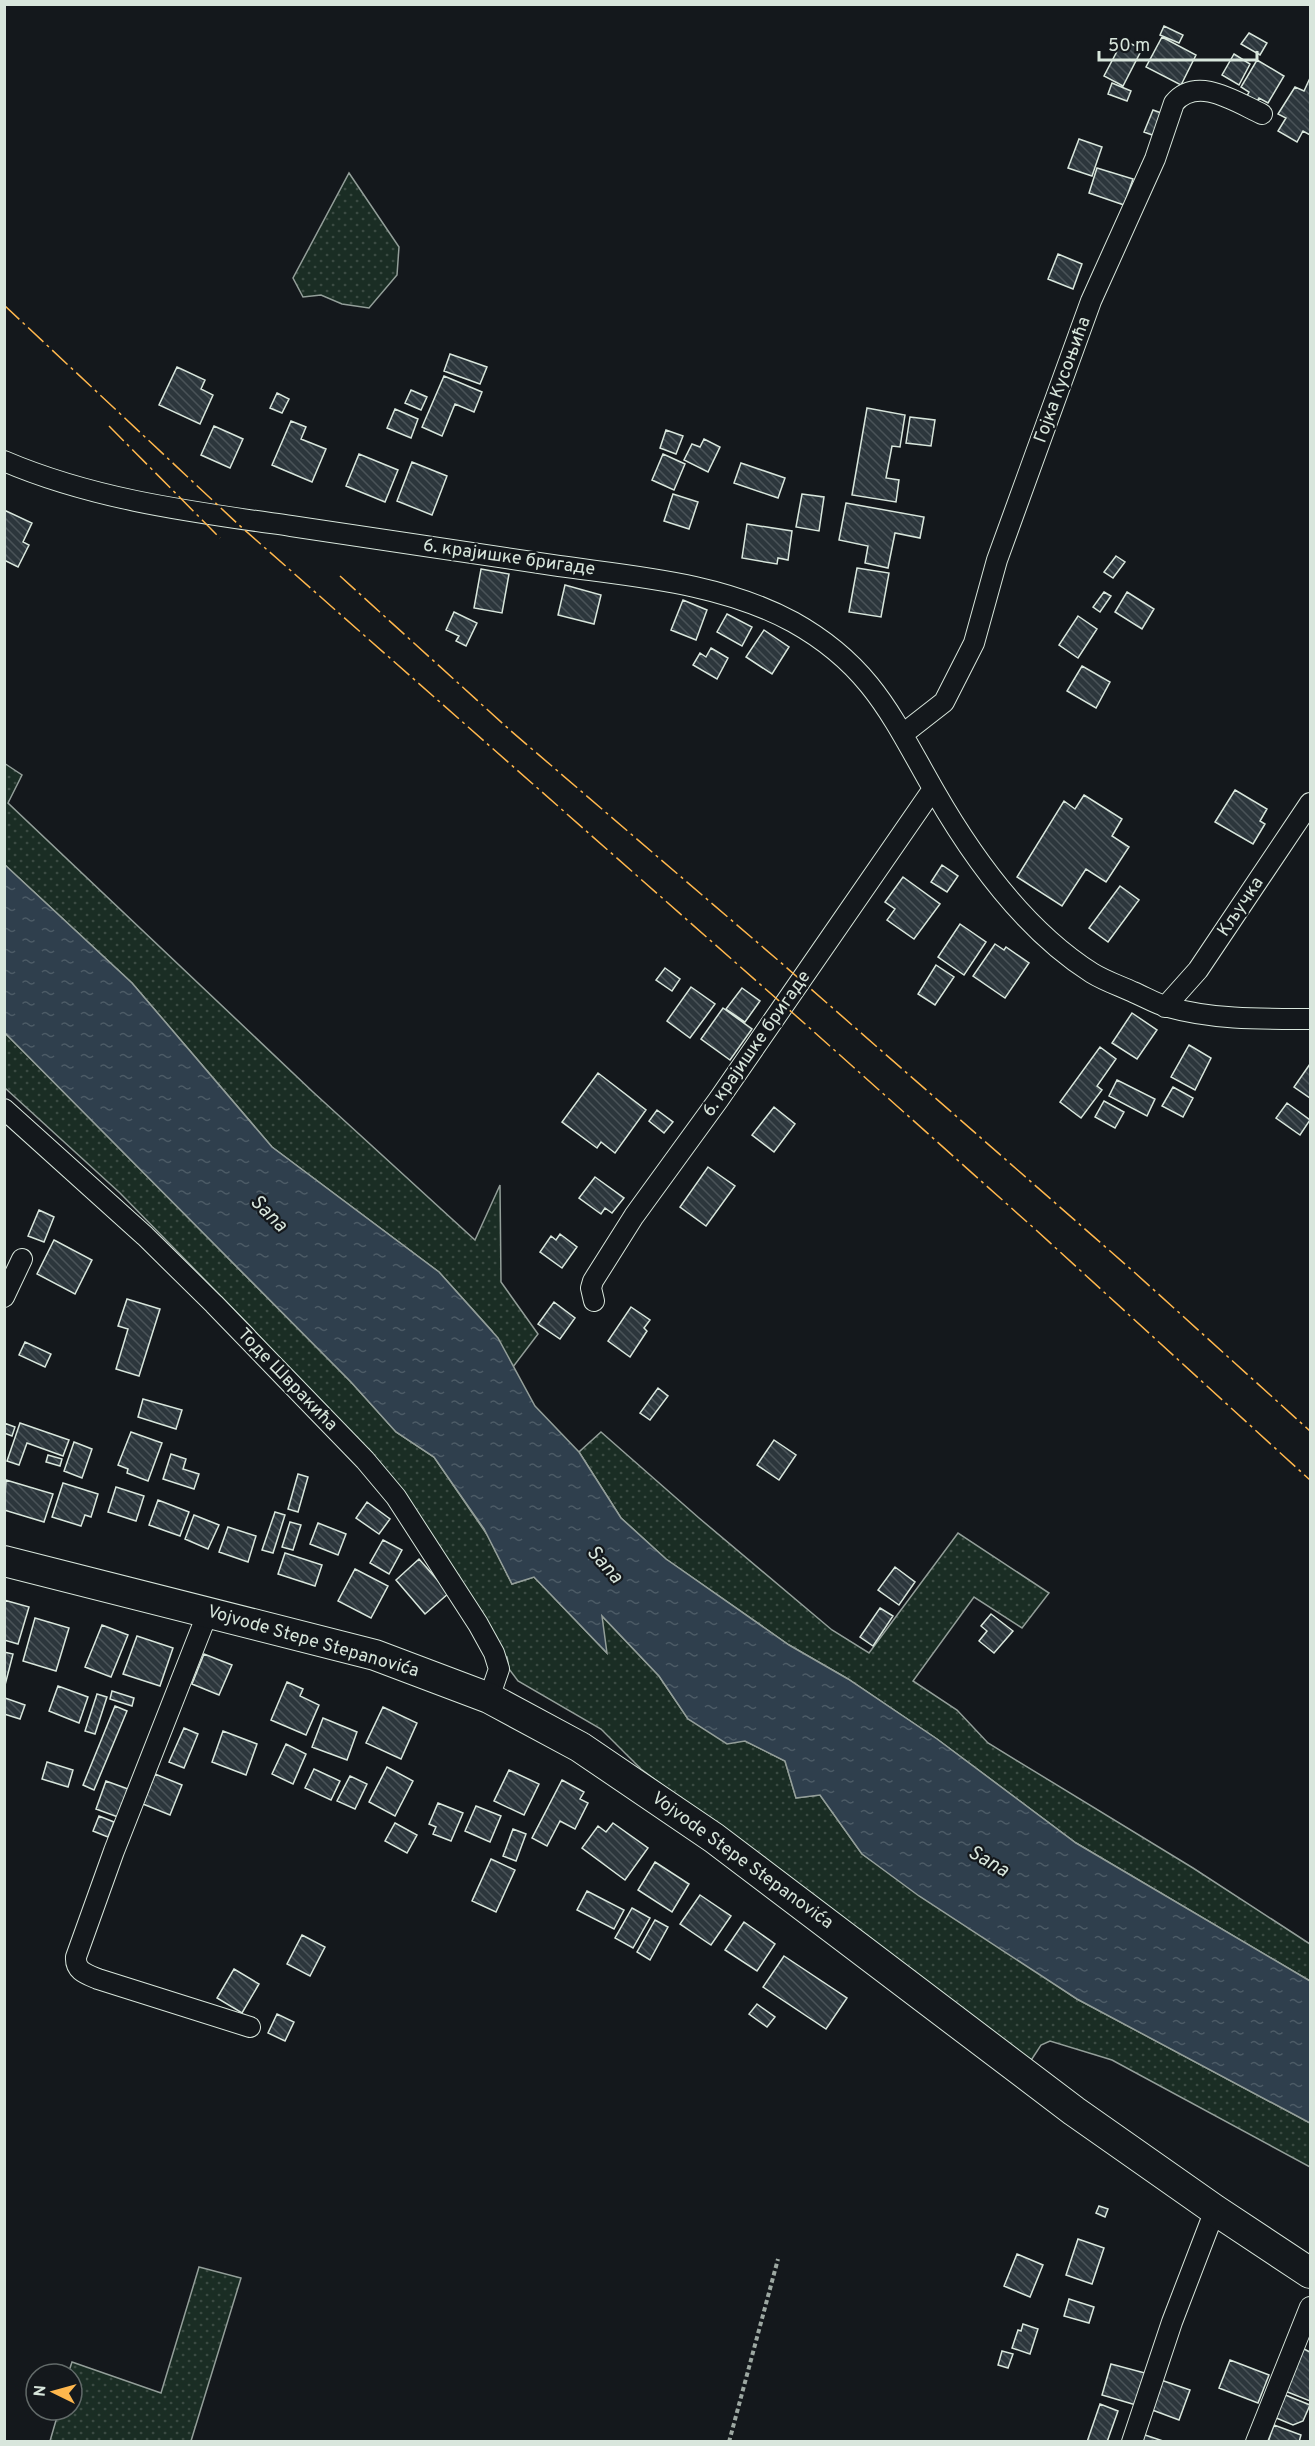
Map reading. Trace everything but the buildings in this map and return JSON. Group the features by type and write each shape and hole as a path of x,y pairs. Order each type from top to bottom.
{"main road":[{"name":"Vojvode Stepe Stepanovića","path":"4,1562 375,1655 489,1698 580,1747 714,1838 1074,2111 1215,2210 1311,2273"}],"street":[{"name":"Гојка Кусоњића","path":"903,734 944,702 974,643 998,560 1091,301 1155,159 1174,103 1188,91 1204,90 1262,114"},
{"name":"6. крајишке бригаде","path":"4,461 63,482 149,505 626,574 716,591 755,605 790,620 836,651 875,689 933,789 982,863 1040,932 1068,956 1096,975 1166,1007 1245,1019 1311,1019"},
{"name":"6. крајишке бригаде","path":"594,1301 591,1288 593,1281 634,1216 719,1099 933,789"},
{"name":"Кључка","path":"1166,1007 1198,970 1311,803"},
{"name":"Тоде Швракића","path":"4,1109 146,1236 365,1460 396,1497 478,1624 494,1653 499,1669 489,1698"},
{"path":"4,1297 22,1259"},
{"path":"208,1612 114,1851 76,1962 81,1971 99,1979 250,2027"},
{"path":"1131,2442 1168,2334 1215,2210"},
{"path":"1256,2442 1311,2307"}],"path":[{"path":"729,2442 778,2259"}],"green space":[{"path":"349,173 399,247 397,275 369,308 342,304 321,295 303,297 293,278"},
{"path":"4,763 22,775 8,803 313,1092 475,1240 500,1185 501,1282 538,1334 513,1367 492,1331 439,1272 272,1147 132,983 5,865"},
{"path":"5,1033 351,1382 396,1432 434,1457 488,1536 512,1584 534,1577 606,1652 601,1615 659,1676 688,1719 745,1741 785,1761 796,1798 820,1795 862,1854 1077,1999 1310,2123 1310,2167 1112,2060 1050,2041 1041,2045 1030,2062 641,1769 601,1729 518,1681 509,1669 507,1657 492,1649 359,1450 252,1328 120,1193 5,1088"},
{"path":"601,1432 832,1630 869,1653 958,1533 1049,1593 1022,1628 974,1597 913,1681 957,1710 988,1743 1193,1868 1310,1944 1310,1981 1076,1843 937,1739 848,1679 789,1645 666,1559 621,1518 579,1452"},
{"path":"199,2267 241,2278 191,2441 50,2441 56,2422 84,2422 84,2366 161,2393"}],"water":[{"name":"Sana","path":"5,865 132,983 272,1147 439,1272 498,1338 535,1406 579,1452 621,1518 666,1559 789,1645 848,1679 937,1739 1076,1843 1310,1981 1310,2123 1077,1999 919,1896 862,1854 820,1795 796,1798 785,1761 745,1741 727,1744 688,1719 659,1676 602,1616 607,1653 534,1577 512,1584 484,1529 434,1457 396,1432 351,1382 5,1033"}],"power":[{"path":"4,305 239,525 795,1015 1036,1230 1310,1480"},
{"path":"109,426 220,538"},
{"path":"340,576 511,731 779,961 1134,1272 1310,1431"}]}
